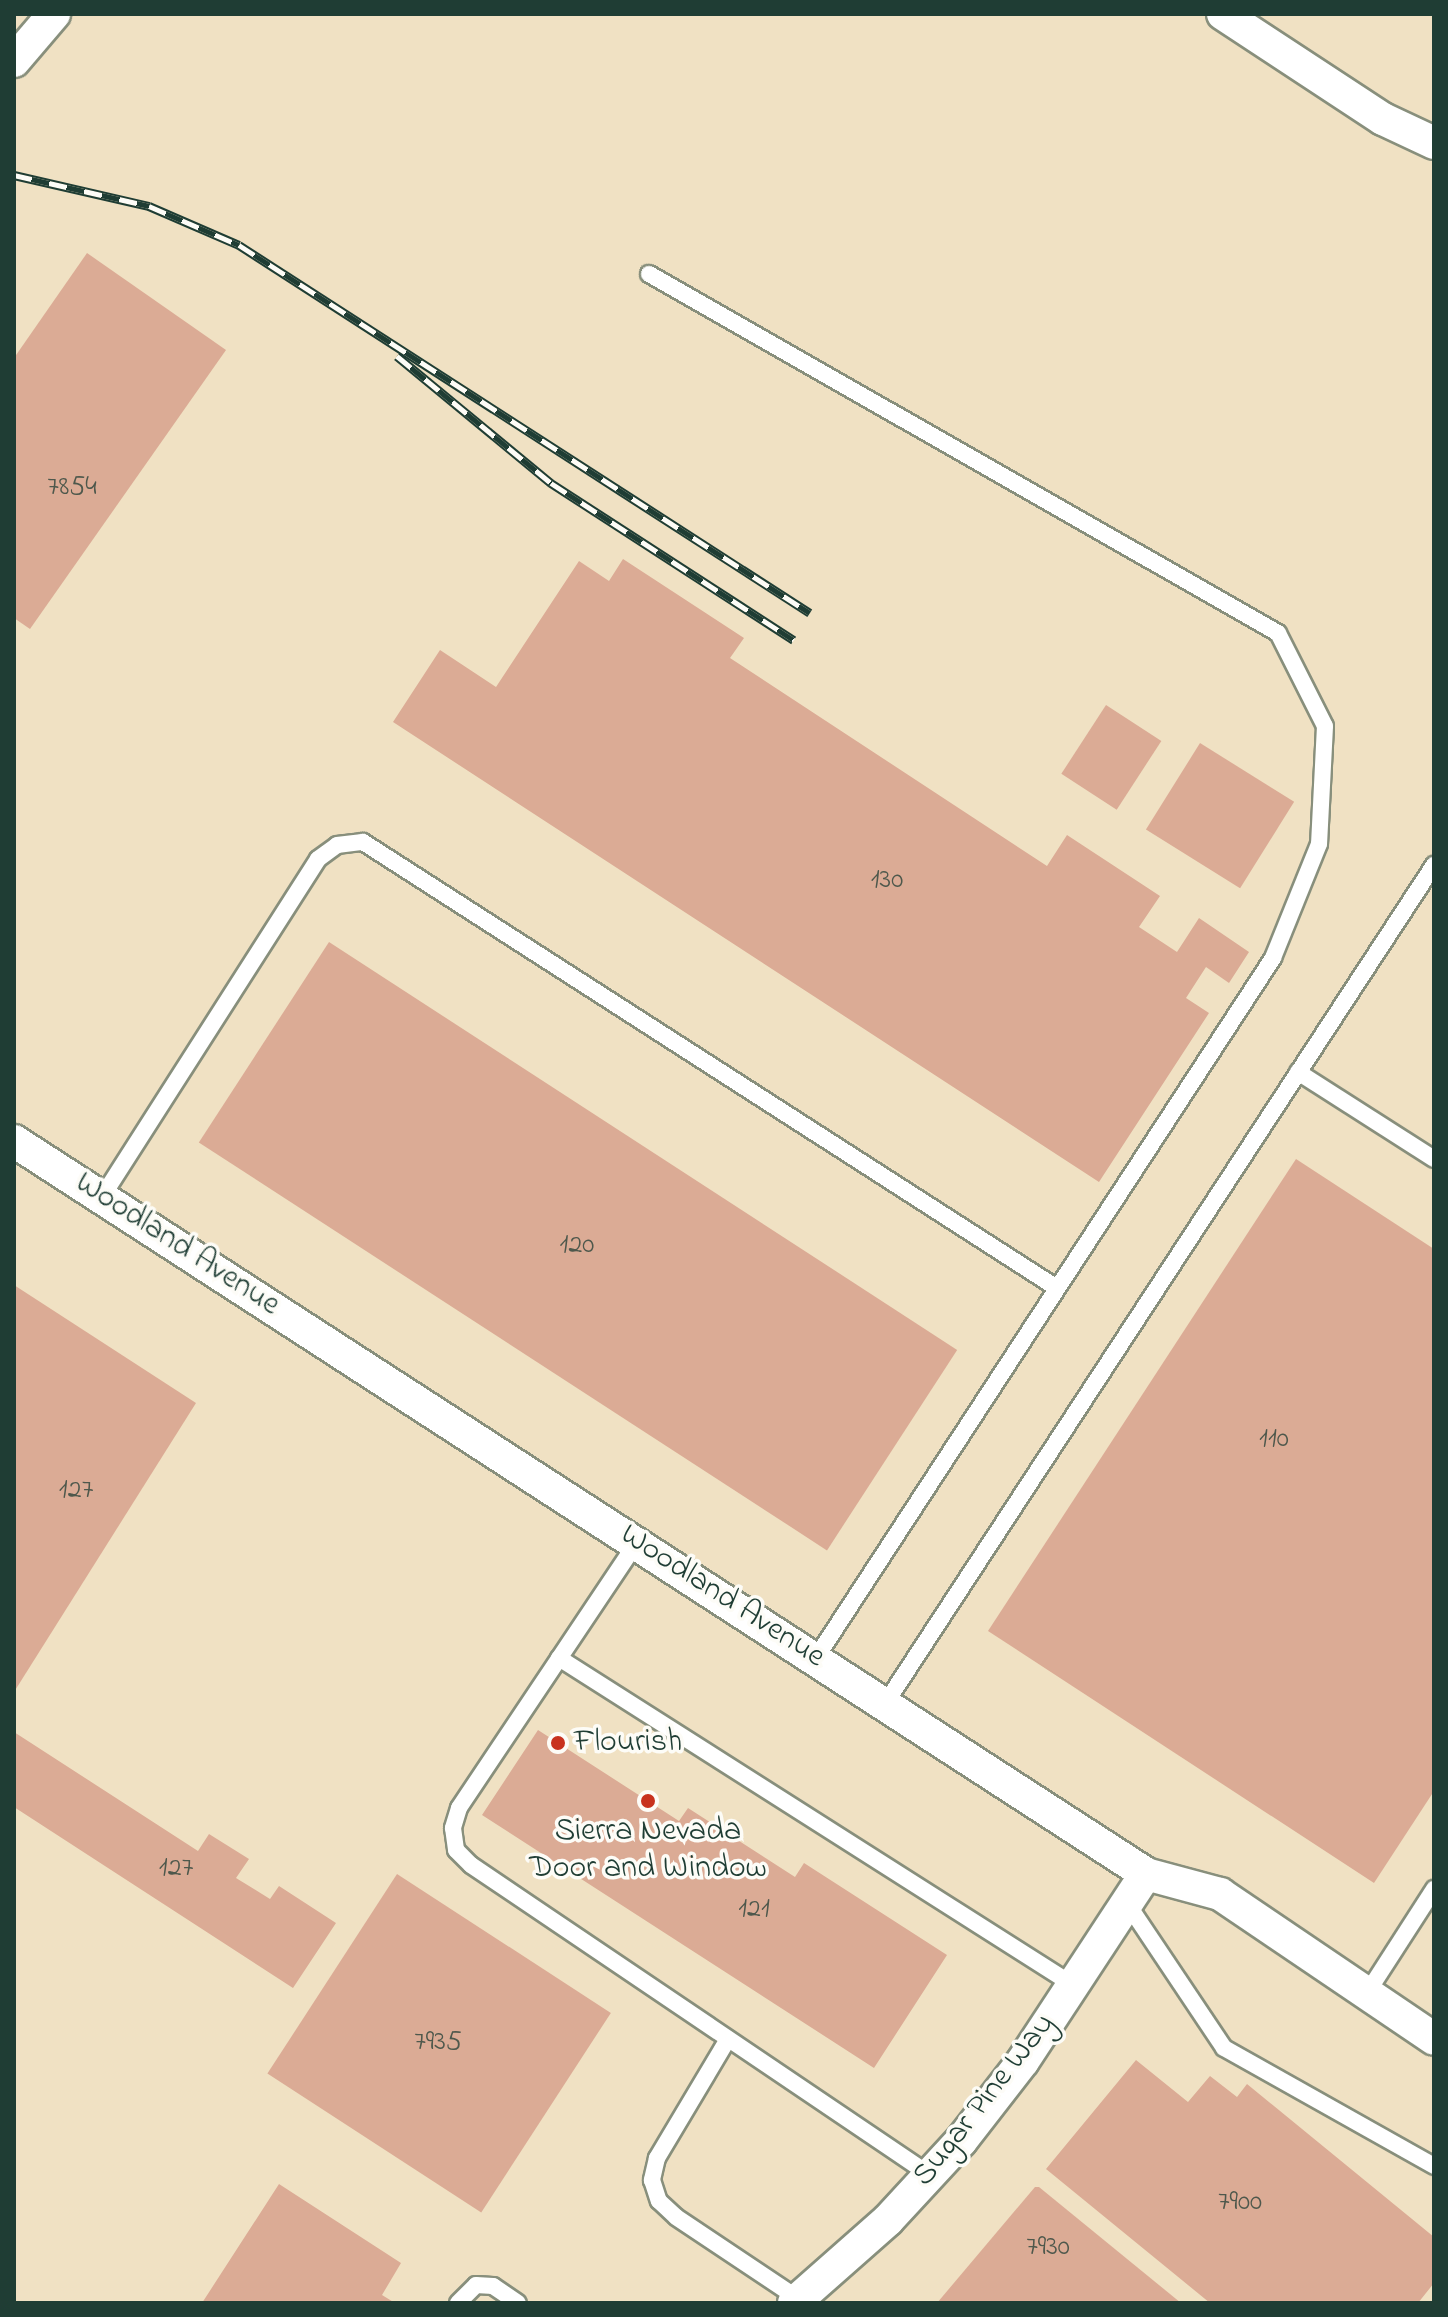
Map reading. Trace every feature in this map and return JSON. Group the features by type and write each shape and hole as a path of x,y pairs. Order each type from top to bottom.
{"street":[{"path":"14,61 54,14"},
{"path":"1223,14 1383,119 1434,143"},
{"name":"Woodland Avenue","path":"14,1141 1146,1874 1220,1894 1434,2039"},
{"name":"Sugar Pine Way","path":"799,2302 930,2175 1023,2061 1146,1874"}],"lane":[{"path":"649,274 1278,633 1325,726 1319,844 1273,958 816,1658"},
{"path":"102,1197 318,859 337,845 363,842 1057,1288"},
{"path":"885,1704 1434,865"},
{"path":"1298,1072 1434,1159"},
{"path":"637,1542 459,1808 453,1828 456,1850 471,1865 930,2175"},
{"path":"559,1658 1073,1985"},
{"path":"1367,1993 1434,1889"},
{"path":"1127,1903 1224,2048 1434,2166"},
{"path":"728,2039 657,2158 652,2180 659,2201 676,2217 799,2302"},
{"path":"458,2303 476,2285 493,2286 518,2303"}],"building":[{"path":"87,253 226,350 30,629 14,618 14,358"},
{"path":"623,559 744,638 730,658 1047,866 1067,835 1160,896 1139,927 1177,952 1199,918 1249,952 1229,983 1206,967 1186,998 1209,1013 1099,1182 393,722 440,650 496,687 579,561 609,581"},
{"path":"1106,705 1161,741 1117,810 1061,774"},
{"path":"1200,743 1294,802 1240,888 1146,830"},
{"path":"329,942 957,1350 827,1550 199,1142"},
{"path":"1296,1159 1434,1249 1434,1791 1374,1883 988,1631"},
{"path":"14,1285 196,1403 14,1692"},
{"path":"538,1730 679,1821 688,1808 795,1877 804,1863 947,1955 874,2068 482,1815"},
{"path":"14,1732 198,1851 209,1834 249,1859 236,1878 270,1899 279,1886 336,1923 293,1988 14,1807"},
{"path":"397,1874 611,2013 481,2212 267,2074"},
{"path":"1136,2060 1188,2102 1210,2076 1237,2097 1247,2084 1434,2237 1434,2283 1418,2303 1210,2303 1046,2169"},
{"path":"279,2184 401,2263 382,2295 395,2303 202,2303"},
{"path":"1035,2187 1039,2187 1181,2303 937,2303"}],"railway":[{"path":"14,175 149,206 239,245 810,613"},
{"path":"397,356 551,483 794,640"}],"place":[{"name":"Flourish","path":"558,1743"},
{"name":"Sierra Nevada Door and Window","path":"648,1801"}]}
